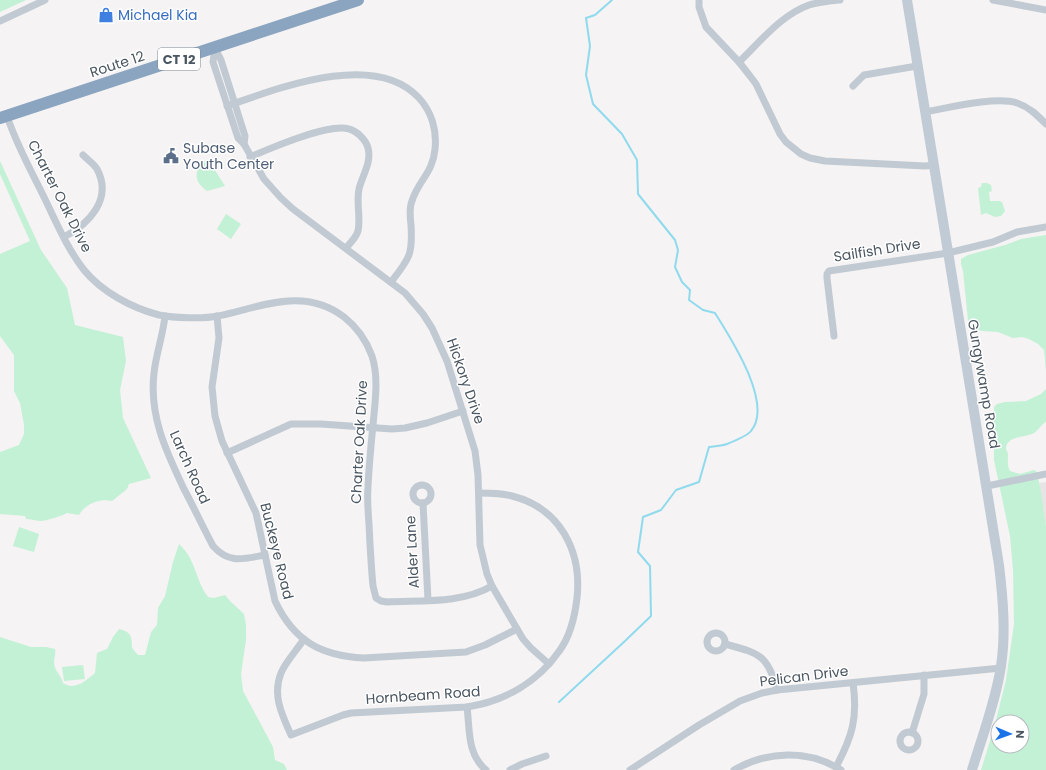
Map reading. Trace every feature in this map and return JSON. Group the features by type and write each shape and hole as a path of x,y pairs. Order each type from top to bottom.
{"highway":[{"name":"Route 12","path":"4,117 358,0"}],"street":[{"path":"0,21 45,0"},
{"path":"699,0 700,12 706,26 739,62 756,84 780,134 786,142 801,154 810,158 825,161 925,166 934,165"},
{"path":"739,62 782,20 810,5 840,0"},
{"name":"Gungywamp Road","path":"906,0 1000,565 1004,607 1001,668 972,770"},
{"path":"993,0 1019,2 1046,10"},
{"name":"Hickory Drive","path":"214,48 221,60 246,136 244,144"},
{"name":"Hickory Drive","path":"214,48 213,62 238,138 244,144 250,157 264,179 293,209 405,293 414,302 432,328 447,361 475,451 479,493 480,545 492,586 517,629 531,648 549,664"},
{"path":"853,86 864,75 917,66"},
{"path":"227,106 308,80 323,77 348,76 390,79 407,88 422,101 431,117 434,128 436,139 434,155 430,170 411,202 410,212 412,241 410,255 406,264 391,282"},
{"path":"925,112 988,101 1007,100 1033,111 1046,124"},
{"name":"Charter Oak Drive","path":"4,117 64,237 85,271 115,296 132,305 166,316 217,316 290,300 317,303 331,308 342,315 360,332 367,344 373,362 376,380 368,495 373,586 376,598 386,602 428,600"},
{"path":"250,157 305,136 326,130 348,129 357,133 368,147 369,155 358,195 358,231 346,248"},
{"path":"64,237 74,232 87,222 94,213 102,189 101,181 96,168 83,156"},
{"path":"948,253 993,242 1017,232 1046,227"},
{"name":"Sailfish Drive","path":"834,336 827,278 829,270 948,253"},
{"name":"Larch Road","path":"166,316 154,372 154,396 160,436 167,454 213,546 219,553 228,558 237,559 265,555"},
{"name":"Buckeye Road","path":"217,316 219,338 213,378 213,397 218,428 227,453 256,512 271,588 278,607 289,625 297,634 313,646 331,653 348,657 364,658 466,652 485,645 517,629"},
{"path":"227,453 291,424 405,428 427,423 462,411"},
{"path":"987,486 1046,474"},
{"name":"Hornbeam Road","path":"304,639 281,672 277,685 278,702 283,718 291,735 351,713 481,705 509,695 537,676 561,649 571,627 576,605 578,585 577,566 572,548 564,532 549,514 531,503 512,496 479,493"},
{"name":"Alder Lane","path":"422,503 428,600"},
{"path":"428,600 459,598 483,591 492,586"},
{"path":"725,644 760,656 771,670 777,690"},
{"name":"Pelican Drive","path":"630,770 740,701 762,693 777,690 1001,668"},
{"path":"912,733 924,694 924,675"},
{"path":"734,770 745,764 770,756 794,755 817,759 838,768 854,725 856,710 853,683"},
{"path":"467,707 474,755 486,770"},
{"path":"510,770 522,764 546,756"}],"shaded area":[{"path":"1046,482 1046,526 1039,483"}],"green space":[{"path":"0,0 26,0 0,12"},
{"path":"208,159 225,186 207,191 199,183 197,175 200,166"},
{"path":"0,161 41,250 67,288 75,325 123,337 126,361 120,390 123,418 151,478 129,484 127,489 112,501 102,500 92,503 79,515 67,513 42,521 26,519 25,516 0,514 0,452 19,445 24,434 24,425 20,403 14,391 14,355 0,336 0,254 30,241 0,174"},
{"path":"982,183 991,185 992,191 989,192 990,201 1002,202 1005,211 1001,216 995,217 986,213 981,215 978,188 981,187"},
{"path":"226,214 241,224 231,239 217,229"},
{"path":"1046,235 1046,371 1044,350 1038,344 1029,339 1022,337 1013,338 998,332 970,329 961,259 968,255 1021,239"},
{"path":"1046,389 1046,422 1034,433 1009,441 1006,449 1010,471 1020,474 1034,470 1037,472 1046,526 1046,770 981,770 990,741 990,754 1030,754 1030,714 998,714 1006,680 1014,624 1013,570 1010,536 994,460 994,407 997,404 1005,402 1026,401 1041,394"},
{"path":"19,527 39,534 34,552 13,546"},
{"path":"179,544 189,556 200,584 208,597 214,598 225,595 244,614 246,640 241,674 243,691 273,747 275,760 284,764 287,770 0,770 0,637 31,647 46,647 55,649 55,668 63,683 72,686 80,684 95,673 97,653 107,649 119,629 130,635 132,640 132,648 138,655 145,655 151,632 157,625 158,608 165,596"},
{"path":"83,665 85,679 64,681 62,667"}],"waterway":[{"path":"559,702 651,616 650,566 638,552 643,517 661,510 676,490 699,482 709,447 727,444 747,434 751,431 757,419 757,405 754,388 739,354 715,313 703,310 689,300 690,290 682,282 675,267 678,250 675,240 638,194 637,160 622,134 593,104 586,75 590,46 586,18 595,15 612,0"}],"place":[{"name":"Michael Kia","path":"106,15"},
{"name":"Subase Youth Center","path":"171,156"}]}
